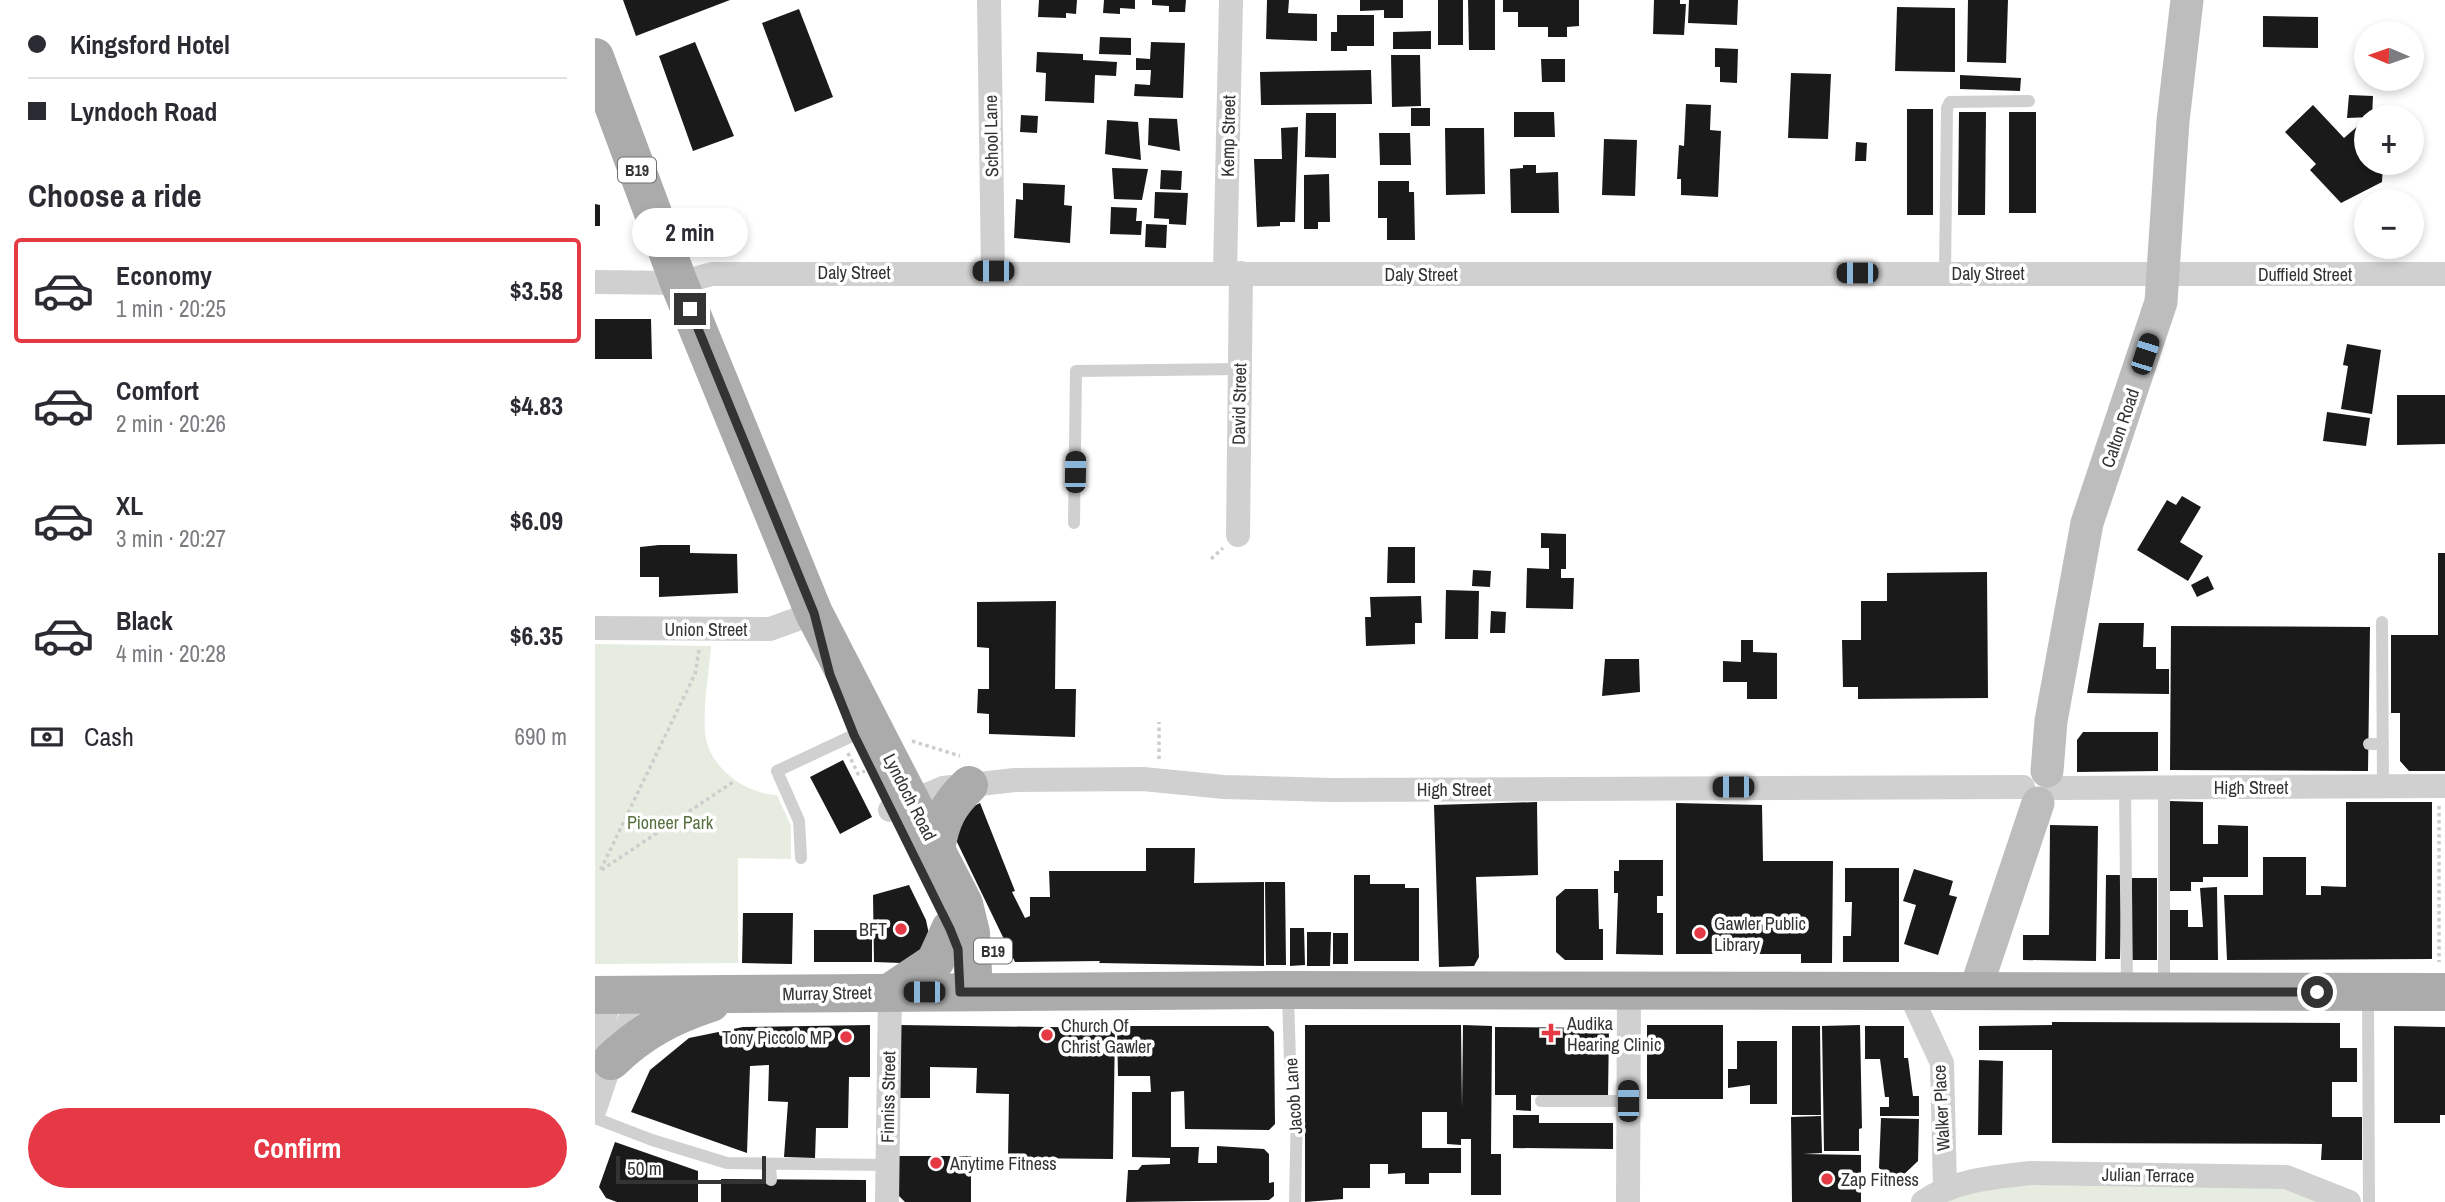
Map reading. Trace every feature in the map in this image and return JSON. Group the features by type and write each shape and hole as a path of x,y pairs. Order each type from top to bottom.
{"main road":[{"name":"Calton Road","path":"1975,991 2041,787 2087,523 2161,302 2165,274 2173,121 2187,0"},
{"name":"Lyndoch Road","path":"595,57 679,283 814,613 901,805 957,916"},
{"name":"Lyndoch Road","path":"814,613 848,738 936,849 957,916 958,949 967,992"},
{"path":"936,849 940,824 950,803 969,785"},
{"path":"890,992 935,962 957,916"},
{"name":"B19","path":"957,916 1001,965 1030,992"},
{"name":"Murray Street","path":"607,1022 736,995 1287,990 2368,992 2442,978"},
{"path":"607,1022 635,1038 665,1020 736,995"}],"street":[{"name":"School Lane","path":"989,0 993,271"},
{"name":"Kemp Street","path":"1231,0 1233,273"},
{"name":"Daly Street","path":"595,282 679,283 712,274 993,271 2165,274"},
{"name":"David Street","path":"1233,273 1240,369 1238,535"},
{"name":"Duffield Street","path":"2165,274 2445,274"},
{"name":"Union Street","path":"595,628 770,629 814,613"},
{"name":"High Street","path":"901,805 943,788 1015,780 1143,779 1224,787 1330,790 2383,786 2442,792"},
{"path":"1628,1202 1629,991"},
{"name":"Finniss Street","path":"887,1202 890,992"},
{"name":"Walker Place","path":"1909,992 1942,1063 1945,1189"},
{"path":"595,1109 607,1022"},
{"name":"Julian Terrace","path":"1923,1202 1945,1189 1992,1177 2031,1173 2286,1177 2349,1202"}],"lane":[{"path":"1945,273 1947,108 1950,102 2029,101"},
{"path":"1074,523 1076,371 1240,369"},
{"path":"2382,622 2383,786"},
{"path":"801,858 799,821 777,771 848,738"},
{"path":"2369,744 2383,744"},
{"path":"2125,788 2145,991"},
{"path":"2145,991 2164,788"},
{"name":"Jacob Lane","path":"1287,990 1290,1062 1297,1107 1295,1202"},
{"path":"2368,992 2369,1202"},
{"path":"1541,1101 1628,1101"},
{"path":"595,1118 711,1160 770,1165 887,1165"},
{"path":"770,1165 771,1180"}],"path":[{"path":"699,648 695,674 600,871 733,782"},
{"path":"848,738 858,775"},
{"path":"2442,792 2442,978"}],"green space":[{"name":"Pioneer Park","path":"595,644 711,646 705,711 708,745 721,767 741,784 753,790 777,795 791,826 791,859 738,858 738,963 595,964"},
{"path":"1992,1177 2286,1177 2348,1202 1923,1202"}],"building":[{"path":"623,0 730,0 636,36"},
{"path":"1039,0 1077,0 1076,14 1066,13 1066,18 1038,17"},
{"path":"1104,0 1135,0 1135,9 1120,8 1120,14 1103,13"},
{"path":"1152,0 1186,0 1185,12 1169,12 1169,6 1152,5"},
{"path":"1267,0 1289,0 1288,13 1317,14 1317,41 1266,39"},
{"path":"1360,0 1403,0 1403,18 1384,18 1384,10 1360,11"},
{"path":"1438,0 1463,0 1463,45 1438,45"},
{"path":"1468,0 1495,0 1495,50 1469,50"},
{"path":"1503,0 1579,0 1579,26 1567,27 1567,37 1548,37 1548,27 1518,27 1518,12 1503,12"},
{"path":"1654,0 1680,0 1680,4 1686,4 1684,35 1653,34"},
{"path":"1689,0 1738,0 1737,25 1688,23"},
{"path":"1968,0 2008,0 2006,63 1967,62"},
{"path":"1897,7 1955,8 1955,72 1895,71"},
{"path":"799,9 833,97 795,112 762,23"},
{"path":"1337,15 1374,15 1374,46 1347,46 1347,51 1331,51 1331,32 1337,32"},
{"path":"2263,16 2318,17 2318,48 2263,47"},
{"path":"1431,31 1431,49 1393,49 1393,32"},
{"path":"1100,37 1131,38 1131,55 1099,54"},
{"path":"695,42 734,136 693,151 659,56"},
{"path":"1151,42 1185,43 1183,98 1134,96 1135,84 1150,85 1151,70 1136,70 1136,58 1150,59"},
{"path":"1715,48 1738,49 1737,83 1720,82 1720,67 1715,67"},
{"path":"1037,52 1083,54 1083,60 1117,62 1116,76 1095,75 1094,103 1045,101 1046,73 1036,72"},
{"path":"1391,55 1420,55 1421,106 1392,107"},
{"path":"1541,59 1565,59 1565,82 1542,82"},
{"path":"1371,70 1372,104 1261,105 1260,72"},
{"path":"1791,73 1831,74 1828,139 1788,138"},
{"path":"1960,75 2021,78 2020,91 1960,89"},
{"path":"2349,95 2373,96 2373,105 2354,105 2354,118 2347,118"},
{"path":"1686,104 1711,105 1710,130 1721,131 1718,197 1681,195 1681,179 1677,179 1679,145 1684,146"},
{"path":"2313,105 2344,138 2354,129 2354,175 2382,175 2382,182 2368,189 2354,189 2354,196 2341,203 2310,170 2316,164 2285,132"},
{"path":"1411,108 1430,108 1430,126 1411,126"},
{"path":"1907,109 1933,109 1933,215 1907,215"},
{"path":"1514,112 1554,112 1555,137 1514,137"},
{"path":"1959,112 1986,112 1985,215 1958,215"},
{"path":"2009,112 2036,112 2036,213 2009,213"},
{"path":"1306,113 1336,113 1336,158 1305,157"},
{"path":"1021,115 1038,116 1037,133 1020,132"},
{"path":"1149,118 1177,119 1180,151 1148,145"},
{"path":"1107,120 1138,122 1141,160 1105,154"},
{"path":"1298,127 1295,222 1257,227 1254,159 1282,159 1281,128"},
{"path":"1445,128 1484,128 1485,194 1446,195"},
{"path":"1379,133 1410,133 1411,165 1380,165"},
{"path":"1604,139 1637,140 1635,196 1602,195"},
{"path":"1856,142 1867,143 1866,161 1855,161"},
{"path":"1523,165 1536,165 1536,173 1558,172 1559,213 1511,213 1510,169 1523,168"},
{"path":"1112,168 1148,169 1142,200 1114,199"},
{"path":"1161,170 1182,171 1181,190 1160,189"},
{"path":"1329,174 1330,222 1318,222 1318,229 1304,229 1304,175"},
{"path":"1378,181 1409,181 1409,192 1414,192 1415,240 1387,240 1387,218 1378,218"},
{"path":"1023,183 1065,185 1064,205 1072,206 1070,243 1014,238 1016,199 1023,200"},
{"path":"1155,192 1188,193 1186,225 1169,224 1169,219 1154,218"},
{"path":"595,204 600,205 600,226 595,226"},
{"path":"1111,207 1137,208 1136,221 1142,221 1141,235 1110,234"},
{"path":"1146,224 1167,225 1166,248 1145,247"},
{"path":"595,319 651,319 652,359 595,359"},
{"path":"2347,344 2381,350 2372,414 2341,409 2348,366 2343,365"},
{"path":"2397,395 2445,395 2445,444 2397,445"},
{"path":"2327,412 2370,418 2366,446 2323,441"},
{"path":"2182,496 2201,507 2180,542 2203,556 2188,581 2137,550 2167,500 2176,505"},
{"path":"1541,533 1566,534 1566,569 1561,569 1561,578 1574,578 1573,609 1526,608 1527,568 1549,569 1549,548 1541,548"},
{"path":"690,545 690,553 737,554 738,593 659,597 659,577 640,577 640,547"},
{"path":"1388,547 1415,547 1415,583 1387,583"},
{"path":"2438,553 2445,553 2445,771 2409,771 2400,761 2400,713 2391,713 2391,635 2438,635"},
{"path":"1473,570 1491,571 1490,587 1472,586"},
{"path":"1987,572 1988,698 1858,699 1858,687 1843,687 1842,640 1861,640 1861,601 1887,601 1887,573"},
{"path":"2208,576 2214,589 2197,597 2191,585"},
{"path":"1446,590 1479,591 1478,639 1445,639"},
{"path":"1421,596 1422,623 1415,623 1415,644 1366,646 1365,617 1371,617 1370,597"},
{"path":"1056,601 1055,689 1076,689 1075,737 989,734 989,714 977,713 978,689 989,689 989,648 977,647 977,602"},
{"path":"1491,611 1506,612 1505,633 1490,633"},
{"path":"2099,623 2144,623 2143,647 2156,647 2156,669 2169,669 2169,694 2087,693"},
{"path":"2171,626 2370,627 2368,771 2170,770"},
{"path":"1741,640 1753,640 1753,652 1777,653 1777,699 1747,699 1747,682 1723,682 1723,661 1741,662"},
{"path":"1605,659 1639,659 1640,692 1602,696"},
{"path":"2083,732 2158,732 2158,771 2077,772 2077,740"},
{"path":"843,760 872,817 840,834 810,777"},
{"path":"2169,801 2203,802 2203,844 2218,844 2218,825 2248,826 2248,877 2203,877 2203,882 2191,882 2191,891 2168,891"},
{"path":"1537,802 1538,875 1476,877 1479,957 1474,966 1439,967 1434,805"},
{"path":"2346,802 2432,802 2432,959 2227,960 2224,895 2263,895 2263,857 2306,857 2306,895 2321,895 2321,886 2346,887"},
{"path":"980,803 1015,891 1012,892 1025,918 1030,916 1030,897 1050,897 1049,871 1146,871 1146,848 1195,848 1194,883 1264,882 1264,966 1099,963 1100,961 1015,962 956,840 956,833 970,808"},
{"path":"1676,803 1762,805 1763,861 1833,861 1832,963 1801,963 1801,954 1676,954"},
{"path":"2050,825 2098,826 2096,961 2023,960 2023,935 2049,935"},
{"path":"1619,860 1663,860 1663,896 1657,896 1657,913 1663,913 1663,955 1616,954 1618,893 1614,893 1614,871 1619,871"},
{"path":"1845,868 1899,868 1899,962 1843,962 1843,936 1851,936 1852,902 1845,902"},
{"path":"1914,869 1953,881 1949,895 1957,897 1938,955 1904,944 1916,905 1903,901"},
{"path":"1354,875 1370,875 1370,884 1405,884 1405,888 1419,888 1419,961 1354,961"},
{"path":"2106,875 2122,875 2120,959 2105,959"},
{"path":"2132,878 2157,878 2157,960 2131,960"},
{"path":"1265,882 1285,882 1286,965 1266,965"},
{"name":"BFT","path":"909,885 926,920 930,939 918,956 902,963 874,962 873,895"},
{"path":"2217,887 2218,960 2167,960 2170,910 2188,910 2188,927 2203,927 2200,888"},
{"path":"1565,889 1598,889 1599,929 1603,929 1603,960 1565,960 1556,952 1556,897"},
{"path":"743,913 793,913 792,964 742,963"},
{"path":"1290,928 1304,928 1305,965 1290,966"},
{"path":"814,930 872,930 872,962 814,962"},
{"path":"1307,932 1331,932 1330,966 1307,966"},
{"path":"1333,933 1348,933 1348,964 1333,964"},
{"path":"2052,1022 2340,1023 2340,1048 2357,1048 2357,1082 2332,1082 2332,1117 2362,1117 2362,1160 2321,1160 2322,1144 2052,1143 2052,1050 1979,1050 1979,1026 2052,1025"},
{"path":"870,1025 870,1077 849,1077 848,1128 816,1128 815,1158 784,1157 788,1102 768,1101 769,1065 750,1066 747,1153 631,1112 650,1070 689,1038 743,1027"},
{"path":"900,1025 1115,1028 1113,1159 1008,1158 1009,1094 976,1093 977,1068 930,1067 930,1098 899,1098"},
{"path":"1305,1025 1461,1025 1462,1108 1463,1025 1492,1026 1491,1154 1501,1154 1501,1195 1471,1195 1471,1139 1461,1139 1461,1145 1447,1144 1447,1112 1422,1112 1422,1148 1461,1148 1461,1173 1429,1173 1429,1184 1405,1184 1405,1173 1388,1174 1388,1164 1370,1164 1370,1188 1343,1188 1343,1199 1305,1202"},
{"path":"1647,1025 1723,1025 1723,1099 1647,1099"},
{"path":"1860,1025 1862,1128 1859,1129 1859,1151 1824,1151 1822,1026"},
{"path":"1117,1026 1268,1026 1274,1032 1275,1124 1269,1130 1185,1129 1184,1091 1171,1092 1171,1147 1199,1147 1198,1163 1217,1163 1217,1146 1264,1149 1269,1154 1269,1183 1274,1182 1274,1196 1269,1200 1126,1202 1128,1170 1138,1170 1142,1165 1170,1164 1170,1158 1132,1157 1132,1092 1151,1092 1150,1076 1118,1076"},
{"path":"1792,1026 1820,1026 1821,1115 1792,1115"},
{"path":"1865,1026 1904,1026 1904,1058 1908,1058 1913,1096 1919,1096 1919,1116 1880,1116 1880,1107 1889,1107 1889,1097 1885,1097 1880,1059 1865,1059"},
{"path":"2394,1026 2445,1027 2445,1115 2440,1115 2440,1123 2394,1123"},
{"path":"1495,1027 1609,1028 1608,1096 1531,1095 1531,1111 1516,1110 1516,1095 1495,1095"},
{"path":"1737,1041 1777,1041 1777,1104 1750,1104 1750,1085 1728,1088 1728,1069 1737,1069"},
{"path":"1979,1060 2003,1061 2002,1135 1978,1135"},
{"path":"1513,1115 1539,1115 1539,1123 1613,1123 1613,1149 1513,1148"},
{"name":"Zap Fitness","path":"1821,1116 1822,1153 1803,1154 1861,1155 1861,1202 1792,1202 1791,1117"},
{"path":"1881,1118 1919,1119 1918,1161 1896,1182 1879,1168"},
{"path":"615,1142 698,1171 698,1202 617,1202 606,1198 599,1187"},
{"path":"896,1156 971,1156 971,1202 905,1202 896,1193"},
{"path":"721,1179 866,1180 866,1202 721,1202"}],"place":[{"name":"BFT","path":"901,929"},
{"name":"Gawler Public Library","path":"1700,933"},
{"name":"Audika Hearing Clinic","path":"1551,1033"},
{"name":"Church Of Christ Gawler","path":"1047,1035"},
{"name":"Tony Piccolo MP","path":"846,1037"},
{"name":"Anytime Fitness","path":"936,1163"},
{"name":"Zap Fitness","path":"1827,1179"}],"route":[{"path":"690,309 814,613 830,675 854,735 958,949 960,992 2317,992"}]}
